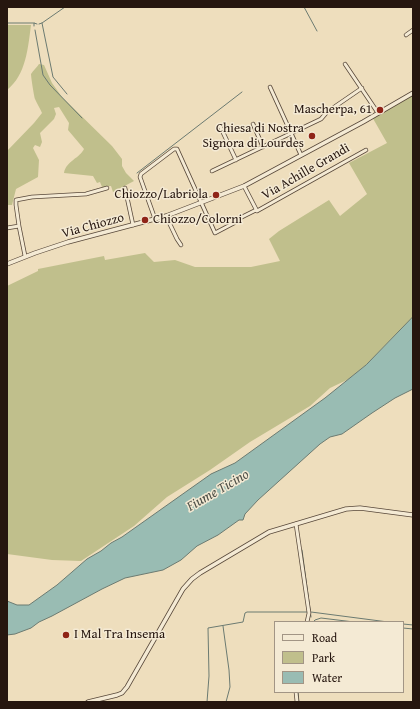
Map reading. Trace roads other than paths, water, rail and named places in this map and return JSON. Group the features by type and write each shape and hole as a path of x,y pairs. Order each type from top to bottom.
{"street":[{"path":"406,35 413,30"},
{"path":"345,64 378,113"},
{"path":"270,87 301,155"},
{"path":"212,171 321,120 327,112 362,88"},
{"name":"Via Chiozzo","path":"7,264 25,256 68,242 166,216 244,186 413,93"},
{"path":"253,124 263,148"},
{"path":"220,126 236,160"},
{"path":"155,219 141,180 141,174 174,149 177,149 180,153 201,202"},
{"name":"Via Achille Grandi","path":"201,202 215,233 256,210 257,212 366,150"},
{"name":"Via Achille Grandi","path":"244,186 256,210"},
{"path":"25,256 16,200 32,197 86,194 107,188"},
{"path":"125,188 133,225"},
{"path":"166,216 181,245"},
{"path":"7,228 19,226"},
{"path":"88,702 117,696 122,693 127,687 183,589 192,579 260,536 269,532 353,508 413,515"},
{"path":"296,524 309,613 307,621"}],"water":[{"name":"Fiume Ticino","path":"413,317 413,389 395,398 342,434 330,437 320,444 258,500 245,514 243,520 239,520 218,535 197,546 181,560 163,570 125,578 39,622 31,628 15,634 7,635 7,601 17,605 29,605 57,585 87,559 122,537 211,474 235,463 325,398 366,365"}],"waterway":[{"path":"39,24 65,7"},
{"path":"304,7 317,31"},
{"path":"7,23 34,23"},
{"path":"34,26 34,23 37,24"},
{"path":"42,23 53,77 67,94"},
{"path":"35,30 43,75 50,85 82,118"},
{"path":"137,173 242,92"},
{"path":"302,550 311,617"},
{"path":"207,702 209,676 208,628 243,622 245,613 247,612 308,612"},
{"path":"311,612 380,621"},
{"path":"314,621 321,618 346,621"},
{"path":"404,624 413,625"},
{"path":"223,626 230,687 226,702"},
{"path":"404,628 413,629"},
{"path":"298,693 299,702"}],"place":[{"name":"Mascherpa, 61","path":"380,110"},
{"name":"Chiesa di Nostra Signora di Lourdes","path":"312,136"},
{"name":"Chiozzo/Labriola","path":"216,195"},
{"name":"Chiozzo/Colorni","path":"145,220"},
{"name":"I Mal Tra Insema","path":"66,635"}]}
